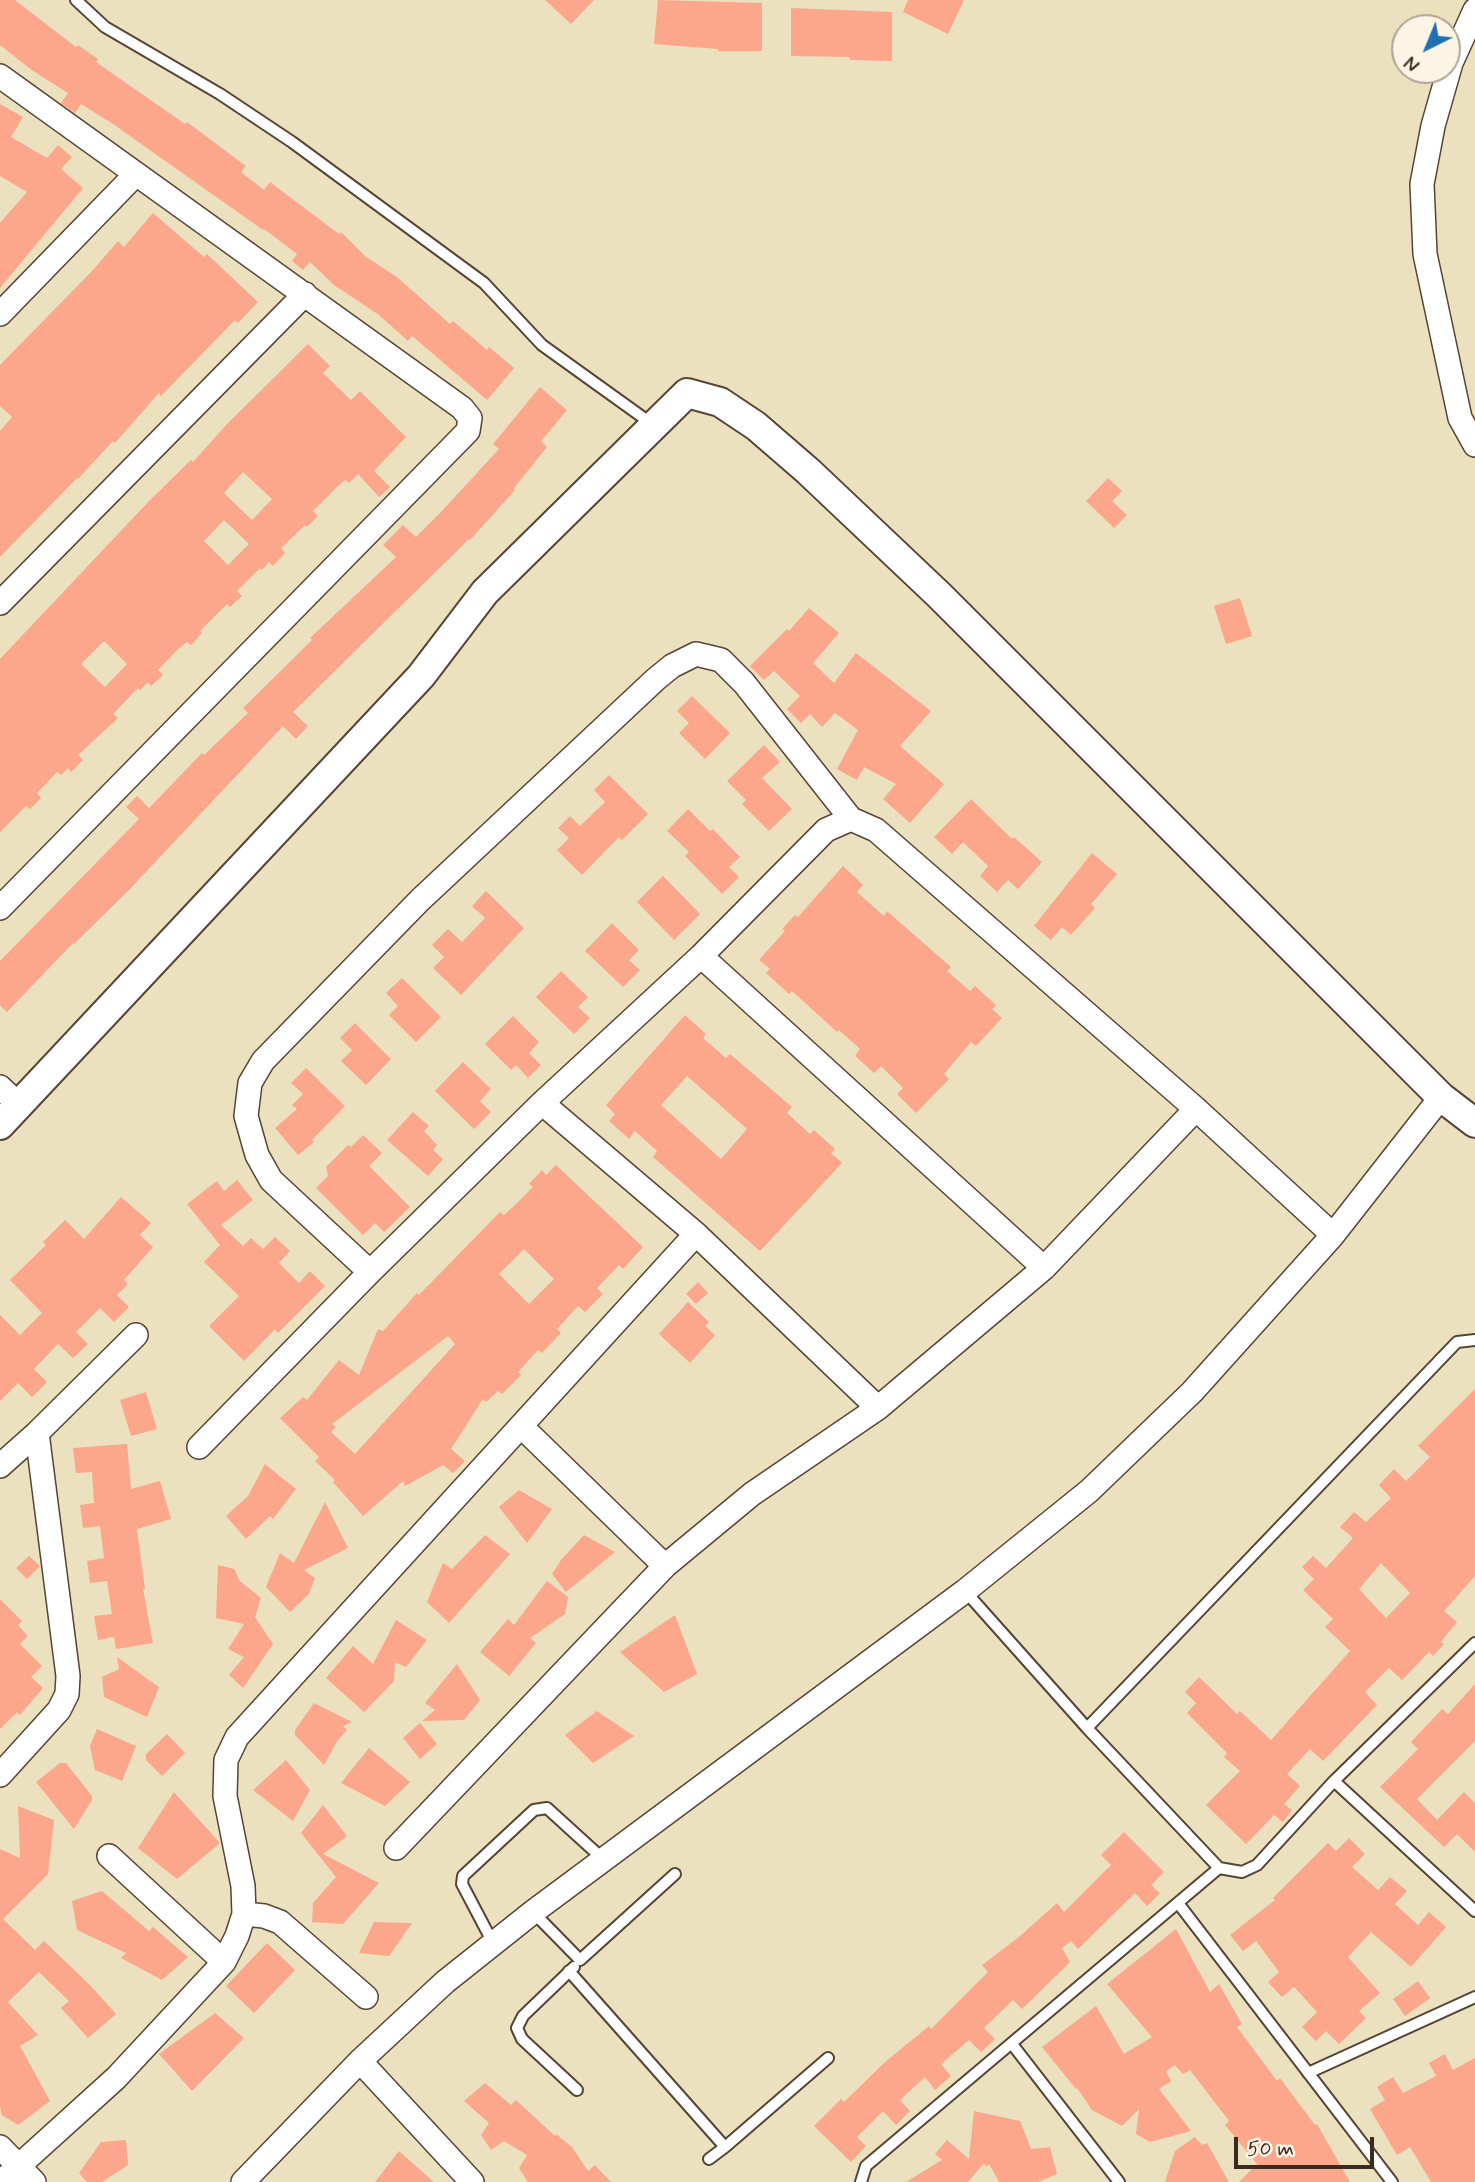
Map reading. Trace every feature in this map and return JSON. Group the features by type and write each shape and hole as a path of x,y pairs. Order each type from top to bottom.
{"street":[{"path":"1475,10 1451,63 1433,125 1422,184 1425,254 1460,418 1475,445"},
{"path":"0,76 462,408 470,418 468,432 0,908"},
{"path":"5,300 136,174"},
{"path":"0,603 305,294"},
{"path":"6,1106 421,676 485,592 687,393 720,402 756,426 808,471 939,596 1441,1097 1475,1123"},
{"path":"370,1272 271,1180 257,1155 246,1116 250,1083 263,1061 420,900 656,679 696,654 721,660 744,683 851,819 876,830 1196,1109 1333,1235"},
{"path":"199,1447 370,1272 542,1103 701,956 826,830 851,819"},
{"path":"701,956 1044,1268"},
{"path":"243,2182 360,2061 445,1982 603,1859 965,1591 1089,1491 1192,1392 1333,1235 1441,1097"},
{"path":"542,1103 696,1234 878,1408"},
{"path":"396,1848 665,1566 752,1494 878,1408 1044,1268 1196,1109"},
{"path":"1,2182 27,2175 224,1962 244,1914 243,1885 225,1796 226,1760 237,1737 696,1234"},
{"path":"0,1466 136,1335"},
{"path":"520,1426 665,1566"},
{"path":"0,1775 59,1710 67,1694 68,1676 37,1433"},
{"path":"109,1856 224,1962"},
{"path":"244,1914 264,1916 280,1922 366,1997"},
{"path":"360,2061 472,2182"},
{"path":"0,2147 27,2175"}],"lane":[{"path":"76,0 105,27 220,94 292,142 484,284 541,345 654,426"},
{"path":"1087,1728 1457,1342 1475,1340"},
{"path":"965,1591 1087,1728 1219,1868 1242,1872 1257,1865 1334,1781 1475,1643"},
{"path":"1334,1781 1475,1911"},
{"path":"493,1943 462,1884 463,1876 534,1810 547,1808 603,1859"},
{"path":"860,2182 866,2166 1219,1868"},
{"path":"577,2090 522,2039 517,2028 523,2016 580,1960 675,1874"},
{"path":"1178,1903 1392,2182"},
{"path":"533,1912 580,1960"},
{"path":"569,1971 725,2147"},
{"path":"1308,2073 1475,1997"},
{"path":"1012,2044 1119,2182"},
{"path":"709,2159 828,2058"}],"building":[{"path":"0,0 15,0 76,47 78,45 98,59 96,62 185,124 187,122 246,166 241,172 264,190 270,182 339,234 341,232 365,256 397,277 450,324 453,321 487,350 489,347 514,368 487,400 412,336 408,341 379,315 334,285 310,262 303,270 292,261 297,254 264,229 81,104 75,113 61,103 68,93 33,71 0,45"},
{"path":"545,0 594,0 571,24"},
{"path":"658,0 762,3 762,51 718,51 654,44"},
{"path":"908,0 964,0 948,34 903,12"},
{"path":"791,8 892,12 892,61 791,56"},
{"path":"0,104 23,117 11,137 47,158 58,145 72,157 61,169 83,188 0,288 0,223 27,192 0,176"},
{"path":"153,213 204,257 207,254 258,302 238,323 235,320 161,396 159,393 115,443 113,441 0,557 0,431 12,417 0,406 0,365 118,241 124,247"},
{"path":"308,344 330,366 323,373 351,400 360,391 406,437 374,471 390,487 379,497 358,474 349,483 345,480 337,487 313,511 318,516 281,548 285,553 273,566 269,562 262,570 260,568 237,591 242,596 230,607 227,604 200,631 202,633 191,645 187,642 179,648 158,670 163,675 151,686 148,682 140,690 138,688 113,714 118,718 78,755 83,760 71,772 68,768 61,775 57,772 37,793 41,798 30,809 26,806 0,832 0,659 151,499 191,460 193,462 227,424","holes":["243,472 272,499 252,520 224,493","224,520 249,544 228,565 204,541","104,641 127,664 105,687 81,664"]},
{"path":"540,387 567,410 541,441 547,447 515,490 470,540 293,712 308,726 296,739 283,726 128,891 73,943 7,1012 0,1005 0,961 139,819 126,807 137,796 149,808 202,753 204,755 248,713 243,708 312,640 310,638 396,557 383,545 403,525 416,537 441,512 499,449 493,444"},
{"path":"1108,478 1122,491 1112,501 1127,515 1114,528 1086,501"},
{"path":"1240,598 1252,636 1226,644 1214,606"},
{"path":"809,608 839,633 813,663 834,683 856,653 931,711 900,746 944,784 910,823 883,799 896,784 864,767 857,780 837,769 858,730 835,713 822,727 810,714 801,723 787,709 800,696 774,671 764,680 750,666 787,629 789,631"},
{"path":"692,696 730,733 705,759 679,733 689,723 677,711"},
{"path":"764,745 780,762 762,778 792,809 769,831 742,804 746,800 727,781"},
{"path":"609,775 648,814 622,840 619,837 582,875 557,850 569,838 558,828 570,816 580,826 605,802 594,790"},
{"path":"971,799 1012,839 1014,837 1042,862 1018,889 1008,880 997,892 980,876 988,866 963,842 952,854 934,837"},
{"path":"688,809 710,831 713,829 740,857 729,867 739,877 722,894 685,856 689,852 667,831"},
{"path":"1092,853 1117,874 1091,904 1095,908 1071,935 1062,927 1051,940 1034,926"},
{"path":"843,866 863,885 857,892 884,916 887,911 951,967 947,971 970,991 975,986 996,1005 992,1009 1002,1018 976,1046 971,1042 944,1074 949,1079 916,1113 897,1094 903,1088 881,1066 874,1073 855,1056 860,1049 792,991 789,994 766,973 770,969 759,960 785,931 782,929 795,915 798,917"},
{"path":"663,876 700,914 674,940 637,902"},
{"path":"486,891 524,928 461,995 433,968 444,957 432,945 448,929 462,942 485,918 472,906"},
{"path":"612,923 639,950 629,960 640,970 623,987 585,951"},
{"path":"561,971 588,997 578,1007 590,1018 574,1034 536,997"},
{"path":"402,978 441,1017 416,1042 389,1015 398,1006 386,993"},
{"path":"685,1015 706,1034 703,1038 726,1058 730,1054 792,1107 787,1113 810,1134 814,1130 835,1149 831,1153 842,1163 760,1251 653,1157 657,1151 635,1131 629,1139 609,1121 615,1114 606,1105","holes":["687,1076 747,1129 721,1159 661,1105"]},
{"path":"513,1016 539,1042 529,1053 541,1065 528,1078 516,1065 511,1070 485,1044"},
{"path":"355,1023 391,1059 366,1085 341,1061 352,1050 340,1038"},
{"path":"463,1062 491,1089 480,1101 491,1112 474,1129 435,1091"},
{"path":"306,1068 345,1106 312,1140 314,1142 298,1155 275,1128 297,1109 292,1105 303,1094 291,1083"},
{"path":"413,1112 429,1126 424,1131 437,1145 433,1150 443,1159 428,1176 387,1140"},
{"path":"363,1135 382,1153 369,1166 410,1207 384,1232 375,1223 363,1235 316,1188 328,1176 326,1167 348,1145 351,1147"},
{"path":"556,1165 643,1247 623,1269 619,1265 597,1288 603,1294 585,1312 578,1306 557,1329 561,1333 542,1353 538,1350 518,1372 521,1375 502,1394 498,1391 486,1402 483,1399 451,1449 465,1461 453,1473 443,1465 405,1486 403,1481 363,1516 333,1482 335,1480 315,1461 319,1457 280,1418 303,1397 307,1400 339,1360 359,1375 378,1329 383,1331 417,1293 419,1295 500,1212 504,1215 517,1203 533,1187 529,1184 542,1170 546,1175","holes":["524,1249 554,1279 529,1304 499,1274","448,1336 455,1344 355,1454 331,1432 336,1427 332,1424"]},
{"path":"237,1180 253,1200 221,1225 243,1246 251,1238 263,1249 275,1237 290,1251 279,1263 299,1283 310,1271 325,1286 278,1333 275,1329 244,1361 209,1326 239,1296 204,1262 220,1245 187,1204 217,1181 224,1191"},
{"path":"121,1197 151,1223 140,1235 153,1247 124,1280 128,1284 117,1295 129,1307 114,1322 100,1308 76,1332 88,1344 73,1358 58,1344 34,1369 47,1382 32,1397 18,1383 0,1401 0,1315 20,1335 42,1313 10,1280 46,1245 43,1242 65,1220 84,1239"},
{"path":"698,1282 708,1293 696,1304 686,1294"},
{"path":"688,1302 709,1322 705,1326 715,1335 690,1363 659,1334"},
{"path":"1475,1389 1475,1576 1444,1611 1457,1622 1433,1656 1429,1652 1402,1680 1389,1668 1365,1692 1377,1705 1323,1761 1310,1749 1287,1774 1300,1786 1284,1804 1292,1810 1283,1822 1274,1815 1246,1844 1206,1805 1240,1771 1224,1757 1227,1753 1187,1713 1196,1703 1185,1692 1199,1677 1237,1714 1240,1711 1271,1740 1350,1651 1325,1627 1333,1619 1303,1590 1314,1579 1302,1567 1313,1556 1326,1568 1353,1538 1340,1527 1354,1512 1366,1522 1391,1498 1379,1485 1394,1469 1406,1481 1430,1457 1418,1446","holes":["1381,1563 1410,1593 1386,1618 1359,1589"]},
{"path":"146,1392 157,1429 131,1436 120,1400"},
{"path":"127,1444 131,1489 160,1481 171,1519 137,1529 143,1589 153,1643 116,1649 114,1637 98,1640 94,1616 112,1614 107,1581 90,1583 87,1561 104,1558 100,1526 83,1528 80,1505 94,1503 92,1472 76,1473 73,1448"},
{"path":"265,1464 296,1489 273,1519 270,1516 246,1539 226,1516 248,1496"},
{"path":"519,1490 552,1509 527,1543 499,1507"},
{"path":"325,1502 348,1548 304,1570 315,1578 309,1594 290,1612 266,1587 280,1553 294,1563"},
{"path":"485,1535 510,1554 449,1623 427,1602 443,1563 452,1569"},
{"path":"584,1535 615,1552 566,1592 552,1574"},
{"path":"29,1556 40,1566 27,1579 16,1568"},
{"path":"218,1565 234,1569 240,1581 261,1598 255,1617 273,1644 243,1688 229,1675 244,1657 228,1649 244,1624 216,1618"},
{"path":"547,1581 568,1597 565,1614 530,1638 536,1643 509,1676 480,1652 508,1619 514,1625"},
{"path":"0,1599 22,1621 18,1625 28,1636 20,1644 42,1666 31,1677 43,1688 20,1715 17,1712 0,1729"},
{"path":"675,1615 697,1674 664,1692 620,1652"},
{"path":"396,1620 427,1640 406,1667 395,1662 394,1681 364,1712 326,1678 353,1646 373,1664"},
{"path":"117,1657 159,1687 147,1717 104,1697 102,1677 119,1669"},
{"path":"457,1664 480,1700 464,1720 422,1721 435,1710 425,1703"},
{"path":"1475,1684 1475,1741 1417,1799 1437,1820 1464,1792 1475,1803 1475,1852 1457,1834 1444,1847 1380,1787 1418,1749 1411,1742 1442,1709 1448,1714"},
{"path":"314,1703 352,1722 343,1726 347,1730 324,1765 295,1735 295,1730"},
{"path":"597,1711 634,1736 593,1763 565,1735"},
{"path":"420,1723 437,1744 420,1759 403,1738"},
{"path":"97,1729 136,1746 122,1781 95,1770 90,1746"},
{"path":"167,1734 185,1753 162,1776 146,1760 146,1754"},
{"path":"369,1748 410,1782 385,1806 341,1783"},
{"path":"286,1760 310,1790 293,1821 253,1790"},
{"path":"60,1763 66,1763 92,1796 74,1829 36,1782"},
{"path":"174,1792 220,1843 177,1879 138,1848"},
{"path":"323,1805 347,1836 323,1854 379,1883 343,1924 312,1922 313,1903 336,1877 301,1833"},
{"path":"18,1806 54,1820 48,1874 3,1919 35,1950 44,1941 116,2014 88,2038 61,2008 69,2001 39,1972 8,2002 38,2035 20,2046 50,2101 18,2125 2,2115 0,2107 0,1849 20,1858"},
{"path":"1124,1832 1164,1872 1151,1885 1160,1893 1147,1906 1135,1893 1078,1949 1071,1941 1062,1948 1070,1962 1022,2009 1013,2000 984,2028 995,2039 981,2052 969,2040 941,2064 951,2076 935,2090 925,2077 900,2100 910,2111 896,2125 883,2111 857,2137 866,2146 851,2162 814,2126 841,2099 844,2102 884,2063 929,2026 931,2029 988,1972 982,1965 1057,1903 1064,1912 1111,1865 1101,1855"},
{"path":"1349,1838 1365,1854 1352,1867 1378,1890 1390,1877 1407,1891 1395,1904 1418,1925 1429,1912 1446,1927 1411,1967 1371,1932 1348,1957 1380,1993 1359,2011 1366,2018 1339,2044 1326,2031 1316,2041 1302,2027 1317,2012 1294,1987 1282,1997 1268,1982 1279,1972 1256,1941 1243,1951 1230,1935 1275,1900 1273,1898 1328,1843 1336,1851"},
{"path":"102,1891 149,1931 153,1927 188,1957 162,1980 121,1958 126,1953 77,1930 72,1901"},
{"path":"374,1922 412,1923 389,1956 359,1953"},
{"path":"1176,1929 1210,1992 1219,1984 1242,2024 1237,2027 1277,2081 1280,2078 1315,2125 1317,2124 1350,2182 1239,2182 1257,2164 1225,2125 1229,2121 1190,2070 1183,2074 1175,2065 1166,2071 1171,2081 1159,2089 1191,2131 1150,2142 1136,2134 1139,2109 1122,2126 1092,2110 1042,2047 1096,2006 1124,2054 1152,2037 1107,1984"},
{"path":"267,1943 295,1970 254,2013 226,1986"},
{"path":"1418,1981 1430,1998 1405,2016 1393,1999"},
{"path":"215,2013 244,2038 192,2091 159,2054"},
{"path":"1445,2054 1453,2070 1475,2058 1475,2182 1431,2182 1410,2147 1397,2155 1370,2109 1385,2100 1377,2087 1393,2077 1403,2093 1436,2076 1429,2063"},
{"path":"485,2083 511,2105 516,2100 555,2136 556,2134 572,2147 588,2171 595,2165 611,2182 528,2182 519,2168 527,2155 504,2141 491,2150 481,2135 489,2123 464,2101"},
{"path":"974,2111 1020,2121 1031,2149 1050,2147 1057,2174 1038,2182 999,2182 989,2164 986,2167 984,2163 968,2182 906,2182 942,2160 935,2154 947,2140 969,2159"},
{"path":"1195,2137 1202,2145 1207,2143 1229,2182 1165,2182 1175,2151"},
{"path":"126,2140 128,2165 102,2182 87,2182 79,2173 101,2142"},
{"path":"399,2151 434,2182 375,2182"}]}
